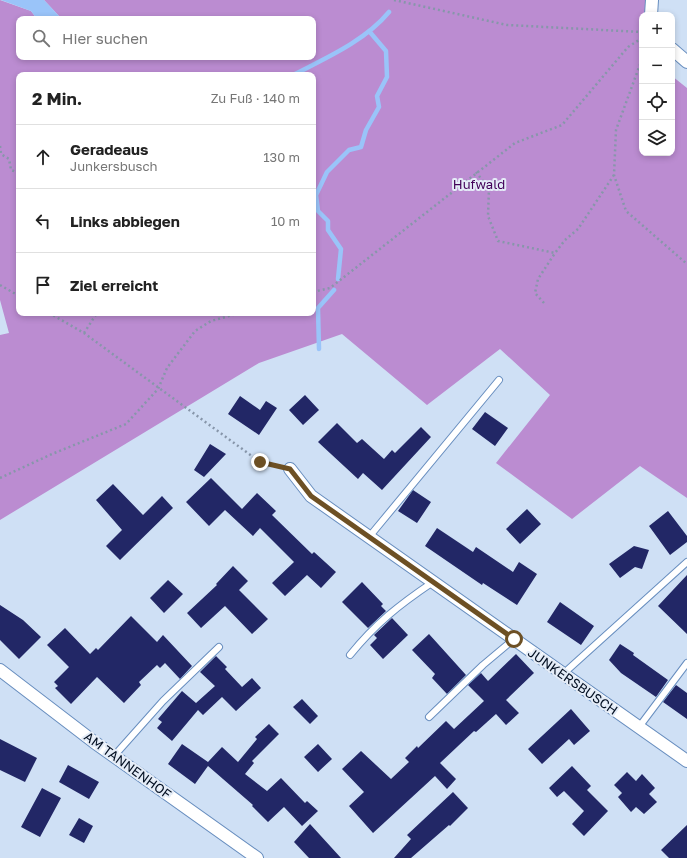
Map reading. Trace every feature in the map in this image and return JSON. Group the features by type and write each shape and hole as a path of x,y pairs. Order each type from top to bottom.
{"street":[{"path":"650,12 652,0"},
{"path":"675,52 687,62"},
{"name":"JUNKERSBUSCH","path":"290,469 311,496 687,761"},
{"name":"AM TANNENHOF","path":"0,670 114,756 257,858"}],"lane":[{"path":"369,537 499,380"},
{"path":"563,674 687,562"},
{"path":"350,655 370,631 401,604 433,582"},
{"path":"429,718 483,665 514,639"},
{"path":"114,756 163,700 219,647"},
{"path":"639,727 687,663"}],"path":[{"path":"394,0 507,25 639,32"},
{"path":"316,291 330,288 402,233 476,172 515,143 562,125 628,47 639,40"},
{"path":"639,67 616,130 614,175 626,211 687,264"},
{"path":"0,146 1,154 9,159 11,170 16,172"},
{"path":"476,172 489,189 488,216 498,241 555,253"},
{"path":"544,303 535,293 538,279 564,240 578,229 614,175"},
{"path":"0,285 16,294"},
{"path":"54,316 84,333 158,389 260,462 290,469"},
{"path":"84,333 94,316"},
{"path":"0,478 52,454 126,424 158,389 167,368 195,331 211,321 229,316"}],"green space":[{"name":"Hufwald","path":"0,0 31,11 35,16 16,16 16,60 316,60 316,16 59,16 44,0 651,0 651,12 639,12 639,156 675,156 675,78 687,88 687,498 640,466 572,519 496,463 550,395 500,349 427,405 342,334 259,363 0,520 0,335 9,333 0,300"}],"water":[{"path":"1,0 44,0 59,16 35,16 31,11"}],"building":[{"path":"305,395 319,410 303,425 289,410"},
{"path":"240,396 260,410 266,401 277,408 259,435 228,414"},
{"path":"485,412 508,428 495,446 472,429"},
{"path":"337,423 357,443 362,439 384,459 392,450 395,453 421,427 431,437 382,490 363,473 358,479 318,442"},
{"path":"210,444 226,454 204,477 194,470"},
{"path":"211,478 242,509 257,493 276,511 272,515 312,554 314,552 336,572 321,588 307,575 285,596 272,583 294,562 260,528 253,536 225,510 209,526 186,502"},
{"path":"113,484 143,515 162,496 173,508 120,560 106,546 122,530 96,500"},
{"path":"413,490 431,502 417,523 398,511"},
{"path":"527,509 541,524 520,544 506,529"},
{"path":"668,511 687,536 687,542 670,555 649,526"},
{"path":"437,528 473,552 476,547 513,572 519,562 537,574 517,605 483,583 482,585 425,546"},
{"path":"634,546 649,550 642,569 635,567 620,578 609,564"},
{"path":"233,566 248,581 239,590 268,619 252,634 225,606 201,628 187,613 217,585 216,584"},
{"path":"687,575 687,634 658,606"},
{"path":"168,580 183,594 164,613 150,598"},
{"path":"362,582 383,604 381,606 386,611 368,628 342,602"},
{"path":"560,602 594,626 581,645 547,622"},
{"path":"0,605 23,620 41,637 19,659 0,640"},
{"path":"131,616 157,642 163,635 192,666 180,679 165,663 160,668 157,665 139,682 141,685 124,703 97,677 71,704 55,688 58,686 54,682 69,667 47,645 65,628 90,654 96,648 98,650"},
{"path":"392,618 408,635 383,659 370,645 377,638 374,635"},
{"path":"429,634 466,675 447,694 432,678 435,674 412,650"},
{"path":"620,644 668,680 656,697 621,673 609,660"},
{"path":"516,654 534,673 506,700 519,713 506,725 496,714 476,732 474,731 440,763 456,779 447,789 435,776 373,833 349,806 364,792 342,769 361,751 391,779 409,762 405,758 417,746 418,748 446,721 454,729 484,701 468,685 481,673 488,681"},
{"path":"216,656 227,667 225,669 242,687 252,678 261,688 236,711 222,697 203,715 198,710 172,741 157,728 162,722 158,719 182,691 196,703 215,686 200,672"},
{"path":"676,685 687,693 687,719 663,702"},
{"path":"302,699 318,716 310,724 293,707"},
{"path":"571,709 590,731 574,745 569,739 542,764 528,749"},
{"path":"269,724 279,734 252,761 254,763 245,774 267,791 281,778 305,803 307,801 318,811 302,826 284,807 268,822 252,806 253,805 208,766 195,784 168,764 182,744 208,762 222,747 238,762 257,739 255,737"},
{"path":"0,739 37,758 25,782 0,770"},
{"path":"318,744 332,759 318,772 304,757"},
{"path":"68,765 99,782 89,799 59,782"},
{"path":"572,766 591,786 587,790 608,811 584,836 572,824 584,811 564,791 557,797 549,788"},
{"path":"627,772 636,781 642,774 655,788 649,794 657,802 644,814 636,807 631,812 618,797 622,793 614,785"},
{"path":"42,788 61,798 40,837 21,827"},
{"path":"453,792 468,808 450,826 449,825 411,858 394,858 411,839 407,835"},
{"path":"79,818 93,826 84,843 69,835"},
{"path":"310,824 341,858 309,858 294,842"},
{"path":"687,825 687,858 669,858 661,850"}],"waterway":[{"path":"299,72 357,40 369,32 389,12"},
{"path":"338,279 341,249 328,230 328,221 318,211 316,195 327,172 349,150 361,147 366,130 379,107 377,96 387,77 386,51 369,31"},
{"path":"319,349 318,308 334,290"}],"route":[{"path":"260,462 290,469 311,496 514,639"}]}
